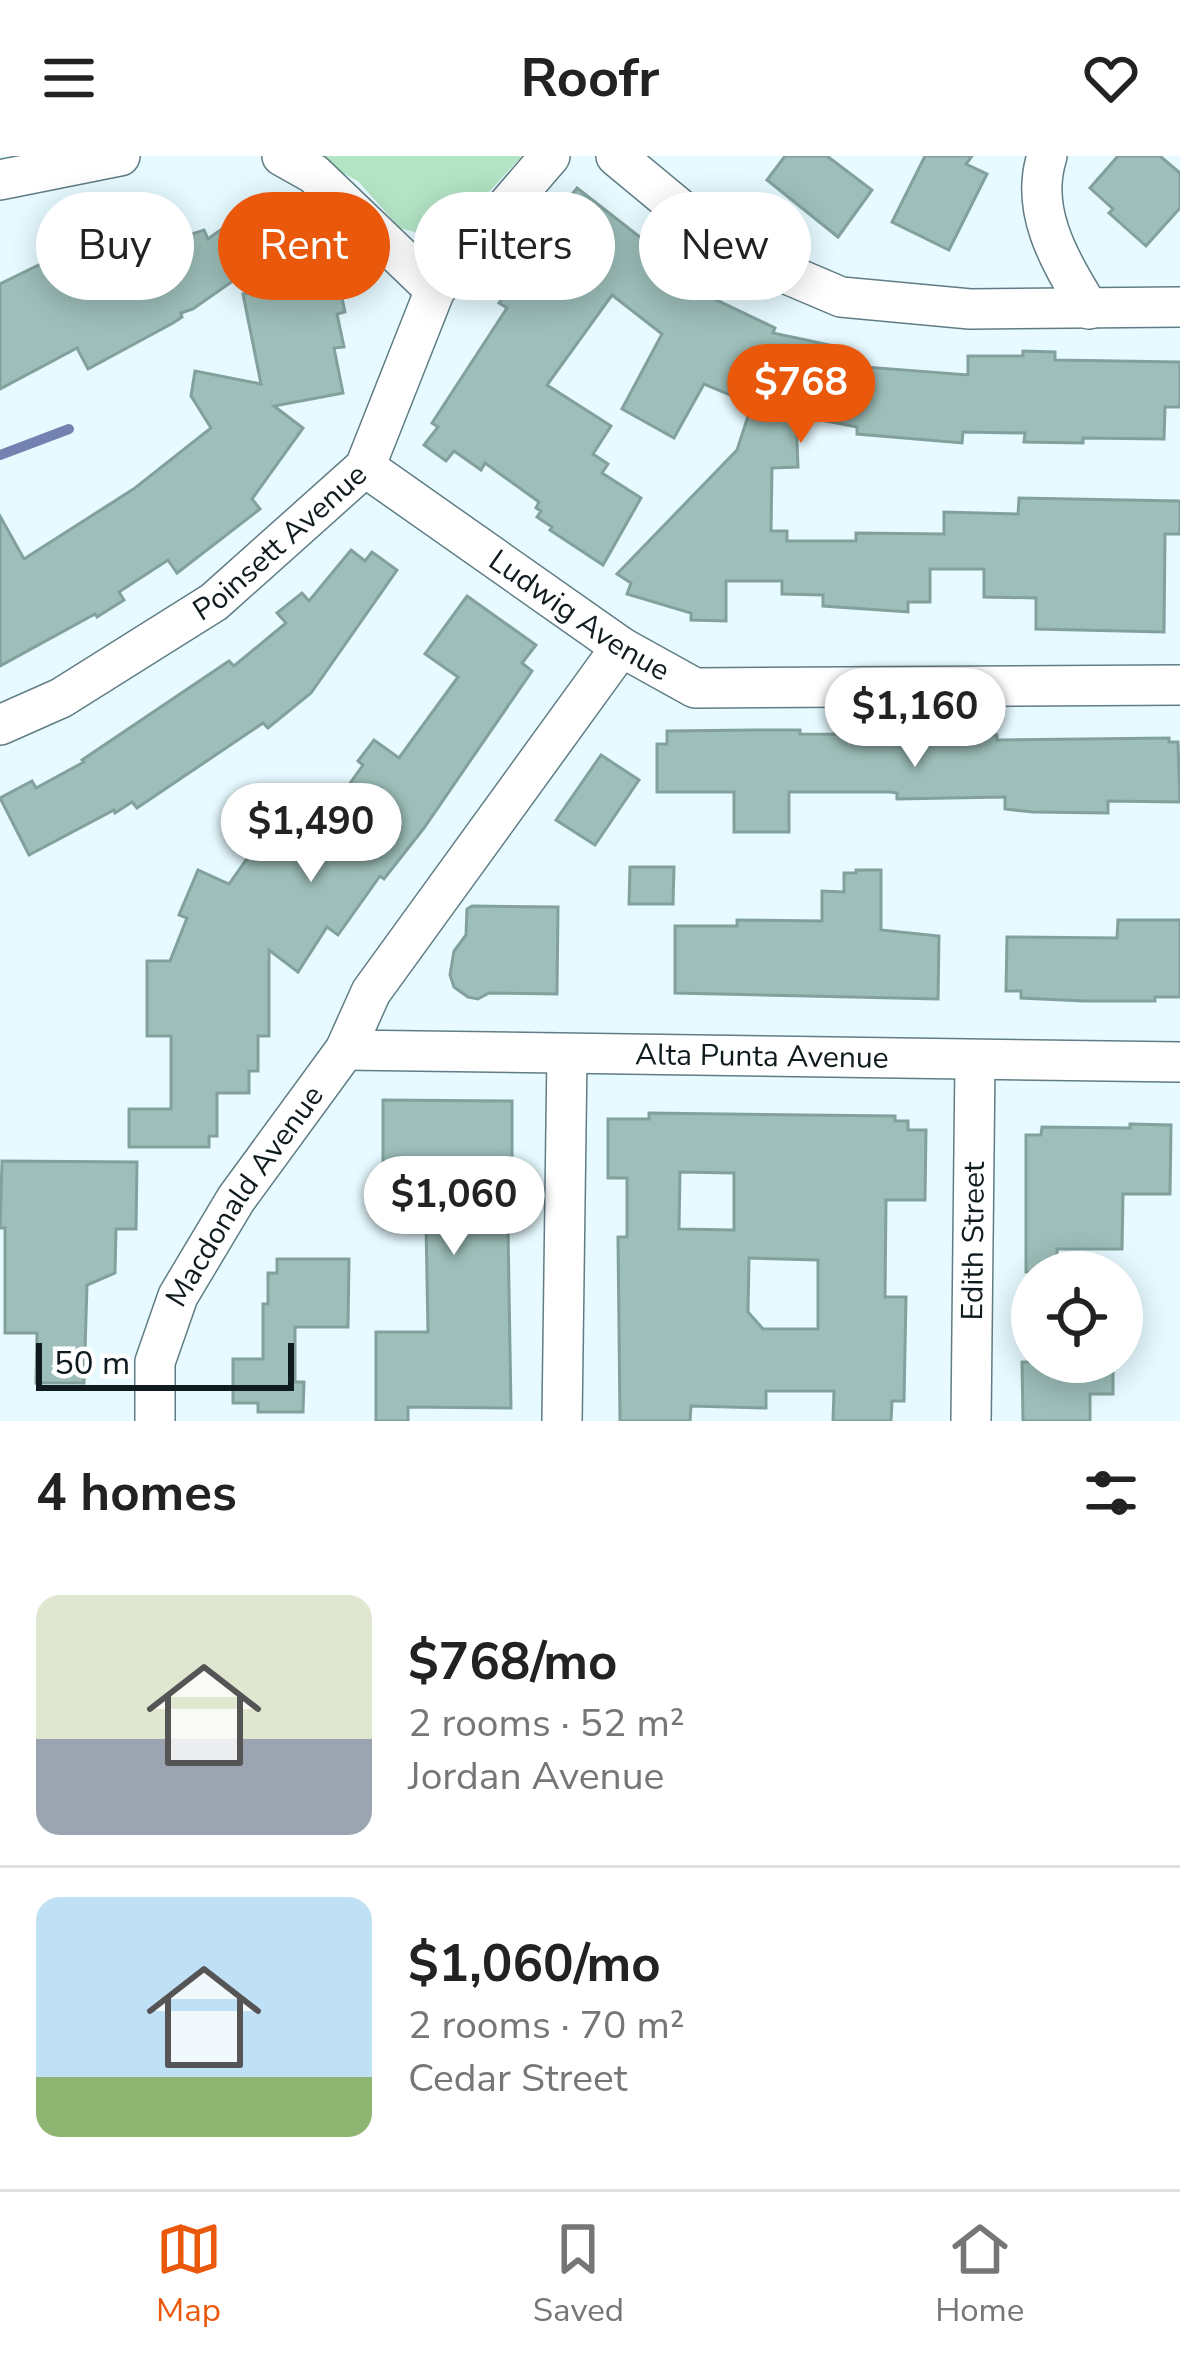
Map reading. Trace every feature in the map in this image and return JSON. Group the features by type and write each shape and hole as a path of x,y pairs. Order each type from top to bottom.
{"street":[{"path":"0,180 120,156"},
{"path":"281,156 314,174 414,271"},
{"name":"Poinsett Avenue","path":"519,192 550,156"},
{"path":"616,156 698,224 768,266 841,297 970,309 1180,307"},
{"path":"1047,156 1039,181 1052,248 1089,309"},
{"name":"Poinsett Avenue","path":"0,725 61,698 214,602 365,467 430,300"},
{"name":"Ludwig Avenue","path":"365,467 621,647 695,688 1180,686"},
{"path":"345,1050 371,992 621,647"},
{"name":"Alta Punta Avenue","path":"345,1050 1180,1062"},
{"name":"Macdonald Avenue","path":"155,1421 155,1362 178,1296 236,1199 345,1050"},
{"path":"562,1421 567,1054"},
{"name":"Edith Street","path":"971,1421 975,1060"}],"green space":[{"path":"310,156 522,156 489,192 414,192 414,232 400,228 390,217 390,192 368,192 358,181"}],"building":[{"path":"785,156 827,156 872,190 838,237 811,215 811,192 782,192 767,180"},
{"path":"925,156 972,156 966,164 987,174 949,250 892,222"},
{"path":"1118,156 1160,156 1180,173 1180,208 1146,246 1109,213 1113,209 1090,188"},
{"path":"615,218 639,236 639,300 717,300 775,328 773,333 843,348 839,365 968,375 968,356 1023,356 1023,351 1055,352 1055,360 1180,362 1180,407 1165,407 1164,439 1024,442 1025,433 963,432 962,443 857,434 857,427 796,415 798,467 772,468 771,531 787,531 787,541 856,541 856,533 944,534 944,512 1018,514 1019,498 1180,501 1180,534 1165,534 1164,632 1036,629 1036,598 984,597 984,569 930,569 930,602 908,602 908,612 823,606 823,595 782,594 782,581 726,581 726,621 691,620 691,613 627,594 631,583 617,574 737,450 752,404 704,384 674,438 622,409 662,334 615,297"},
{"path":"204,230 208,239 218,232 218,291 88,369 77,348 0,389 0,284 36,266 36,300 194,300 194,233"},
{"path":"244,300 342,300 345,312 337,314 344,347 334,348 343,393 274,406 303,428 252,499 260,509 177,573 168,560 119,592 124,600 0,666 0,516 24,559 135,488 211,428 191,396 195,371 261,384"},
{"path":"608,300 547,385 611,426 593,454 608,464 602,473 641,498 603,565 550,530 537,517 539,502 485,463 481,470 454,451 446,461 424,445 438,427 432,423 507,308 499,303"},
{"path":"351,550 365,561 372,552 397,570 311,693 268,728 263,723 137,808 132,802 29,855 0,798 32,781 36,788 84,762 229,661 234,666 286,623 277,613 302,593 309,601"},
{"path":"467,596 536,645 522,663 532,671 424,828 384,879 380,876 338,935 327,927 298,972 269,950 269,1036 258,1036 258,1071 249,1071 249,1093 217,1093 217,1136 209,1136 209,1147 129,1147 129,1109 171,1109 171,1036 147,1036 147,961 170,961 187,918 179,915 198,870 229,884 280,812 313,835 363,765 358,761 374,740 399,758 458,677 425,654"},
{"path":"800,730 800,734 997,735 997,740 1169,738 1169,742 1178,742 1180,802 1108,801 1108,813 1033,812 1005,809 1005,797 897,799 897,793 890,792 789,792 789,832 734,832 734,792 657,792 657,744 667,744 667,731"},
{"path":"601,755 639,780 595,845 556,820"},
{"path":"630,867 674,867 673,904 629,904"},
{"path":"881,870 881,930 939,936 938,999 675,993 675,926 737,926 737,920 822,921 822,891 844,892 844,873"},
{"path":"558,907 557,994 489,993 478,999 454,987 450,975 454,951 466,935 467,909"},
{"path":"1118,920 1180,920 1180,997 1084,1001 1021,998 1021,991 1006,991 1007,937 1117,938"},
{"path":"383,1100 512,1101 511,1408 408,1407 408,1421 376,1421 376,1332 428,1332 425,1171 383,1171"},
{"path":"649,1113 895,1116 895,1121 908,1121 908,1130 926,1130 925,1200 886,1200 885,1297 906,1297 904,1401 892,1401 891,1421 833,1421 834,1391 766,1391 766,1408 691,1406 690,1421 620,1421 618,1237 627,1237 627,1178 608,1178 608,1119 649,1119","holes":["680,1172 734,1173 734,1230 679,1229","749,1258 818,1260 818,1329 763,1329 748,1312"]},
{"path":"1130,1124 1171,1125 1170,1194 1123,1194 1122,1249 1026,1251 1026,1135 1041,1135 1042,1127 1130,1128"},
{"path":"2,1161 137,1162 136,1229 116,1229 115,1273 87,1285 84,1383 36,1383 37,1333 5,1333"},
{"path":"277,1259 349,1259 348,1327 295,1327 295,1382 304,1382 303,1412 258,1412 258,1403 233,1403 233,1359 263,1359 263,1304 268,1304 268,1273 277,1273"},
{"path":"1022,1383 1113,1383 1113,1394 1090,1394 1090,1421 1023,1421"}],"waterway":[{"path":"0,455 69,429"}]}
